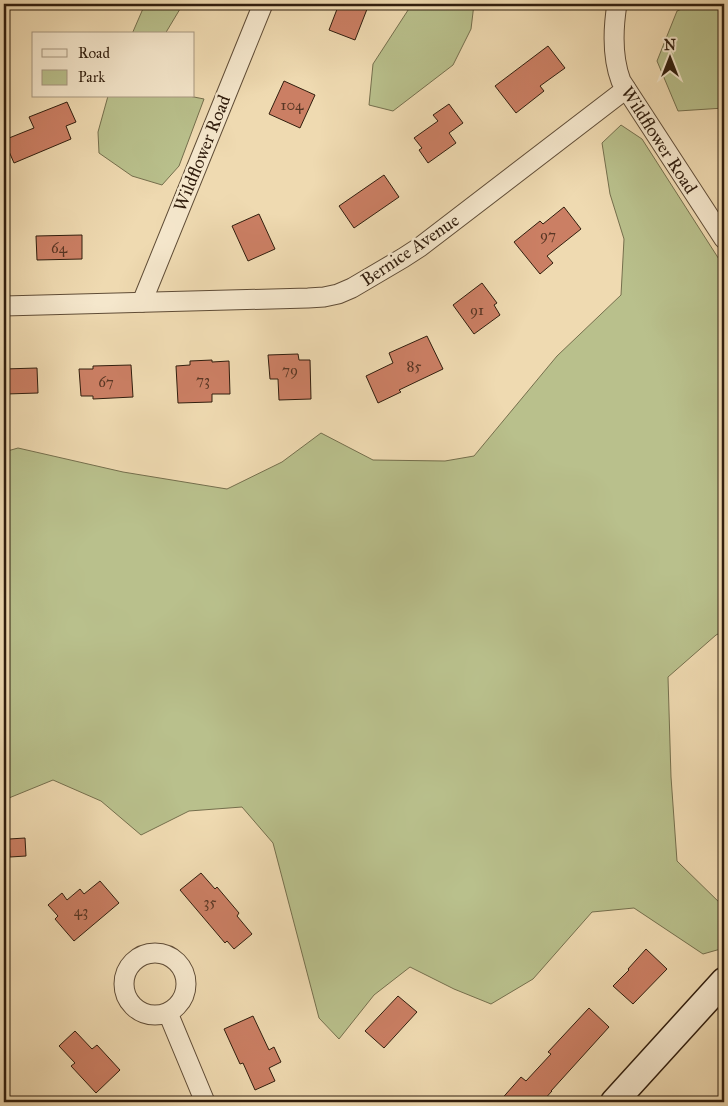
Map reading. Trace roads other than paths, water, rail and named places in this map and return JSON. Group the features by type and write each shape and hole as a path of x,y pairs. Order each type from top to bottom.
{"street":[{"name":"Wildflower Road","path":"142,302 263,4"},
{"name":"Wildflower Road","path":"617,4 615,54 621,81 724,239"},
{"name":"Bernice Avenue","path":"4,306 324,297 338,294 352,288 420,247 626,89"},
{"path":"614,1102 724,981"},
{"path":"168,1013 205,1102"}]}
